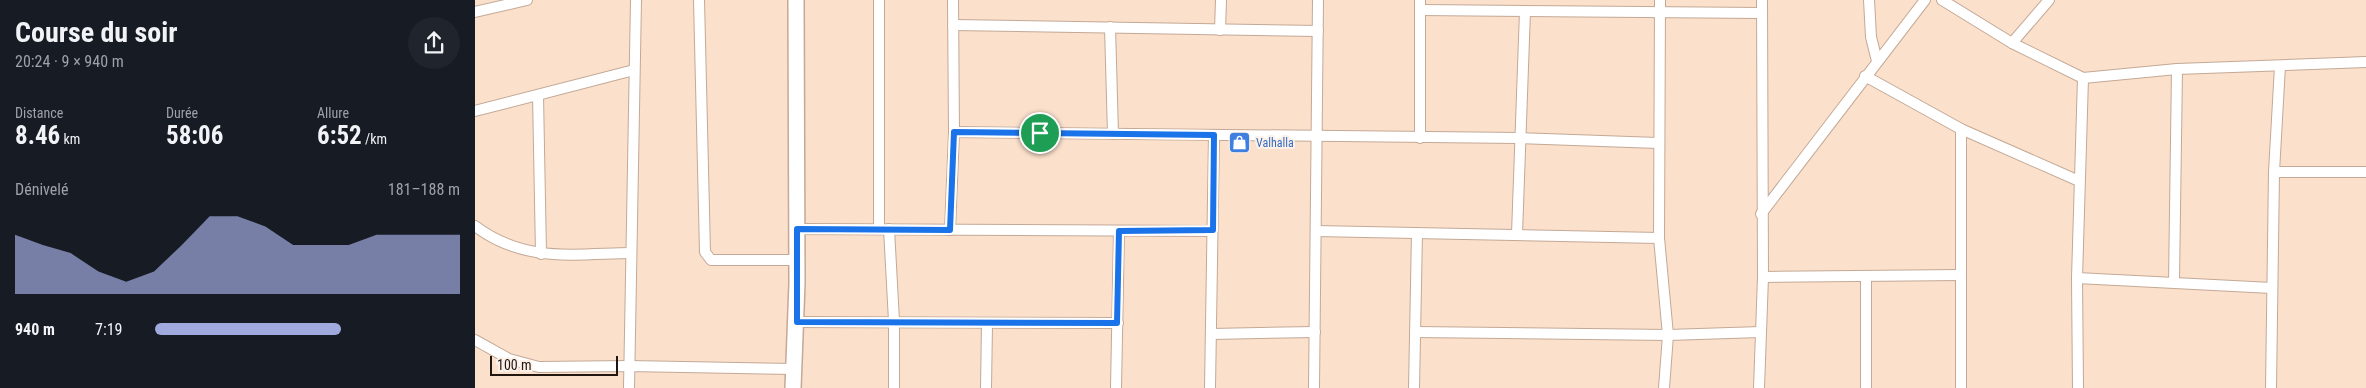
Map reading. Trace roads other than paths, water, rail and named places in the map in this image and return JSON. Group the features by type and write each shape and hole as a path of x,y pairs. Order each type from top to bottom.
{"street":[{"path":"475,12 527,0"},
{"path":"629,388 636,0"},
{"path":"699,0 705,252 711,260 797,260"},
{"path":"793,388 797,322 796,0"},
{"path":"879,0 884,229 894,321 894,388"},
{"path":"950,230 954,132 953,0"},
{"path":"1220,30 1221,0"},
{"path":"1314,388 1318,0"},
{"path":"1660,0 1659,238 1668,335 1664,388"},
{"path":"1759,388 1763,277 1761,214 1761,13 1763,0"},
{"path":"1869,0 1871,36 1877,61"},
{"path":"1761,214 1925,0"},
{"path":"1942,0 2012,43 2083,78 2177,70 2366,62"},
{"path":"2012,43 2049,0"},
{"path":"1420,138 1420,5 1525,11 1761,13"},
{"path":"1517,234 1525,11"},
{"path":"953,24 1317,31"},
{"path":"1110,27 1113,134"},
{"path":"2271,388 2274,172 2280,66"},
{"path":"475,111 634,70"},
{"path":"2174,282 2177,70"},
{"path":"1865,76 1961,129 2079,181"},
{"path":"2078,388 2077,278 2083,78"},
{"path":"538,95 541,254"},
{"path":"1961,129 1961,388"},
{"path":"954,132 1519,138 1658,143"},
{"path":"1210,388 1214,135"},
{"path":"2274,172 2366,172"},
{"path":"475,226 495,240 515,249 541,254 631,253"},
{"path":"797,229 1213,230"},
{"path":"1116,388 1119,231"},
{"path":"1316,231 1659,238"},
{"path":"1414,388 1417,233"},
{"path":"1763,277 1961,275"},
{"path":"1866,276 1866,388"},
{"path":"2077,278 2272,288"},
{"path":"797,322 1117,323"},
{"path":"986,388 987,324"},
{"path":"1211,334 1315,332"},
{"path":"1415,332 1668,335 1761,332"},
{"path":"475,340 509,359 539,367 629,366 794,369"}],"place":[{"name":"Valhalla","path":"1240,143"}]}
